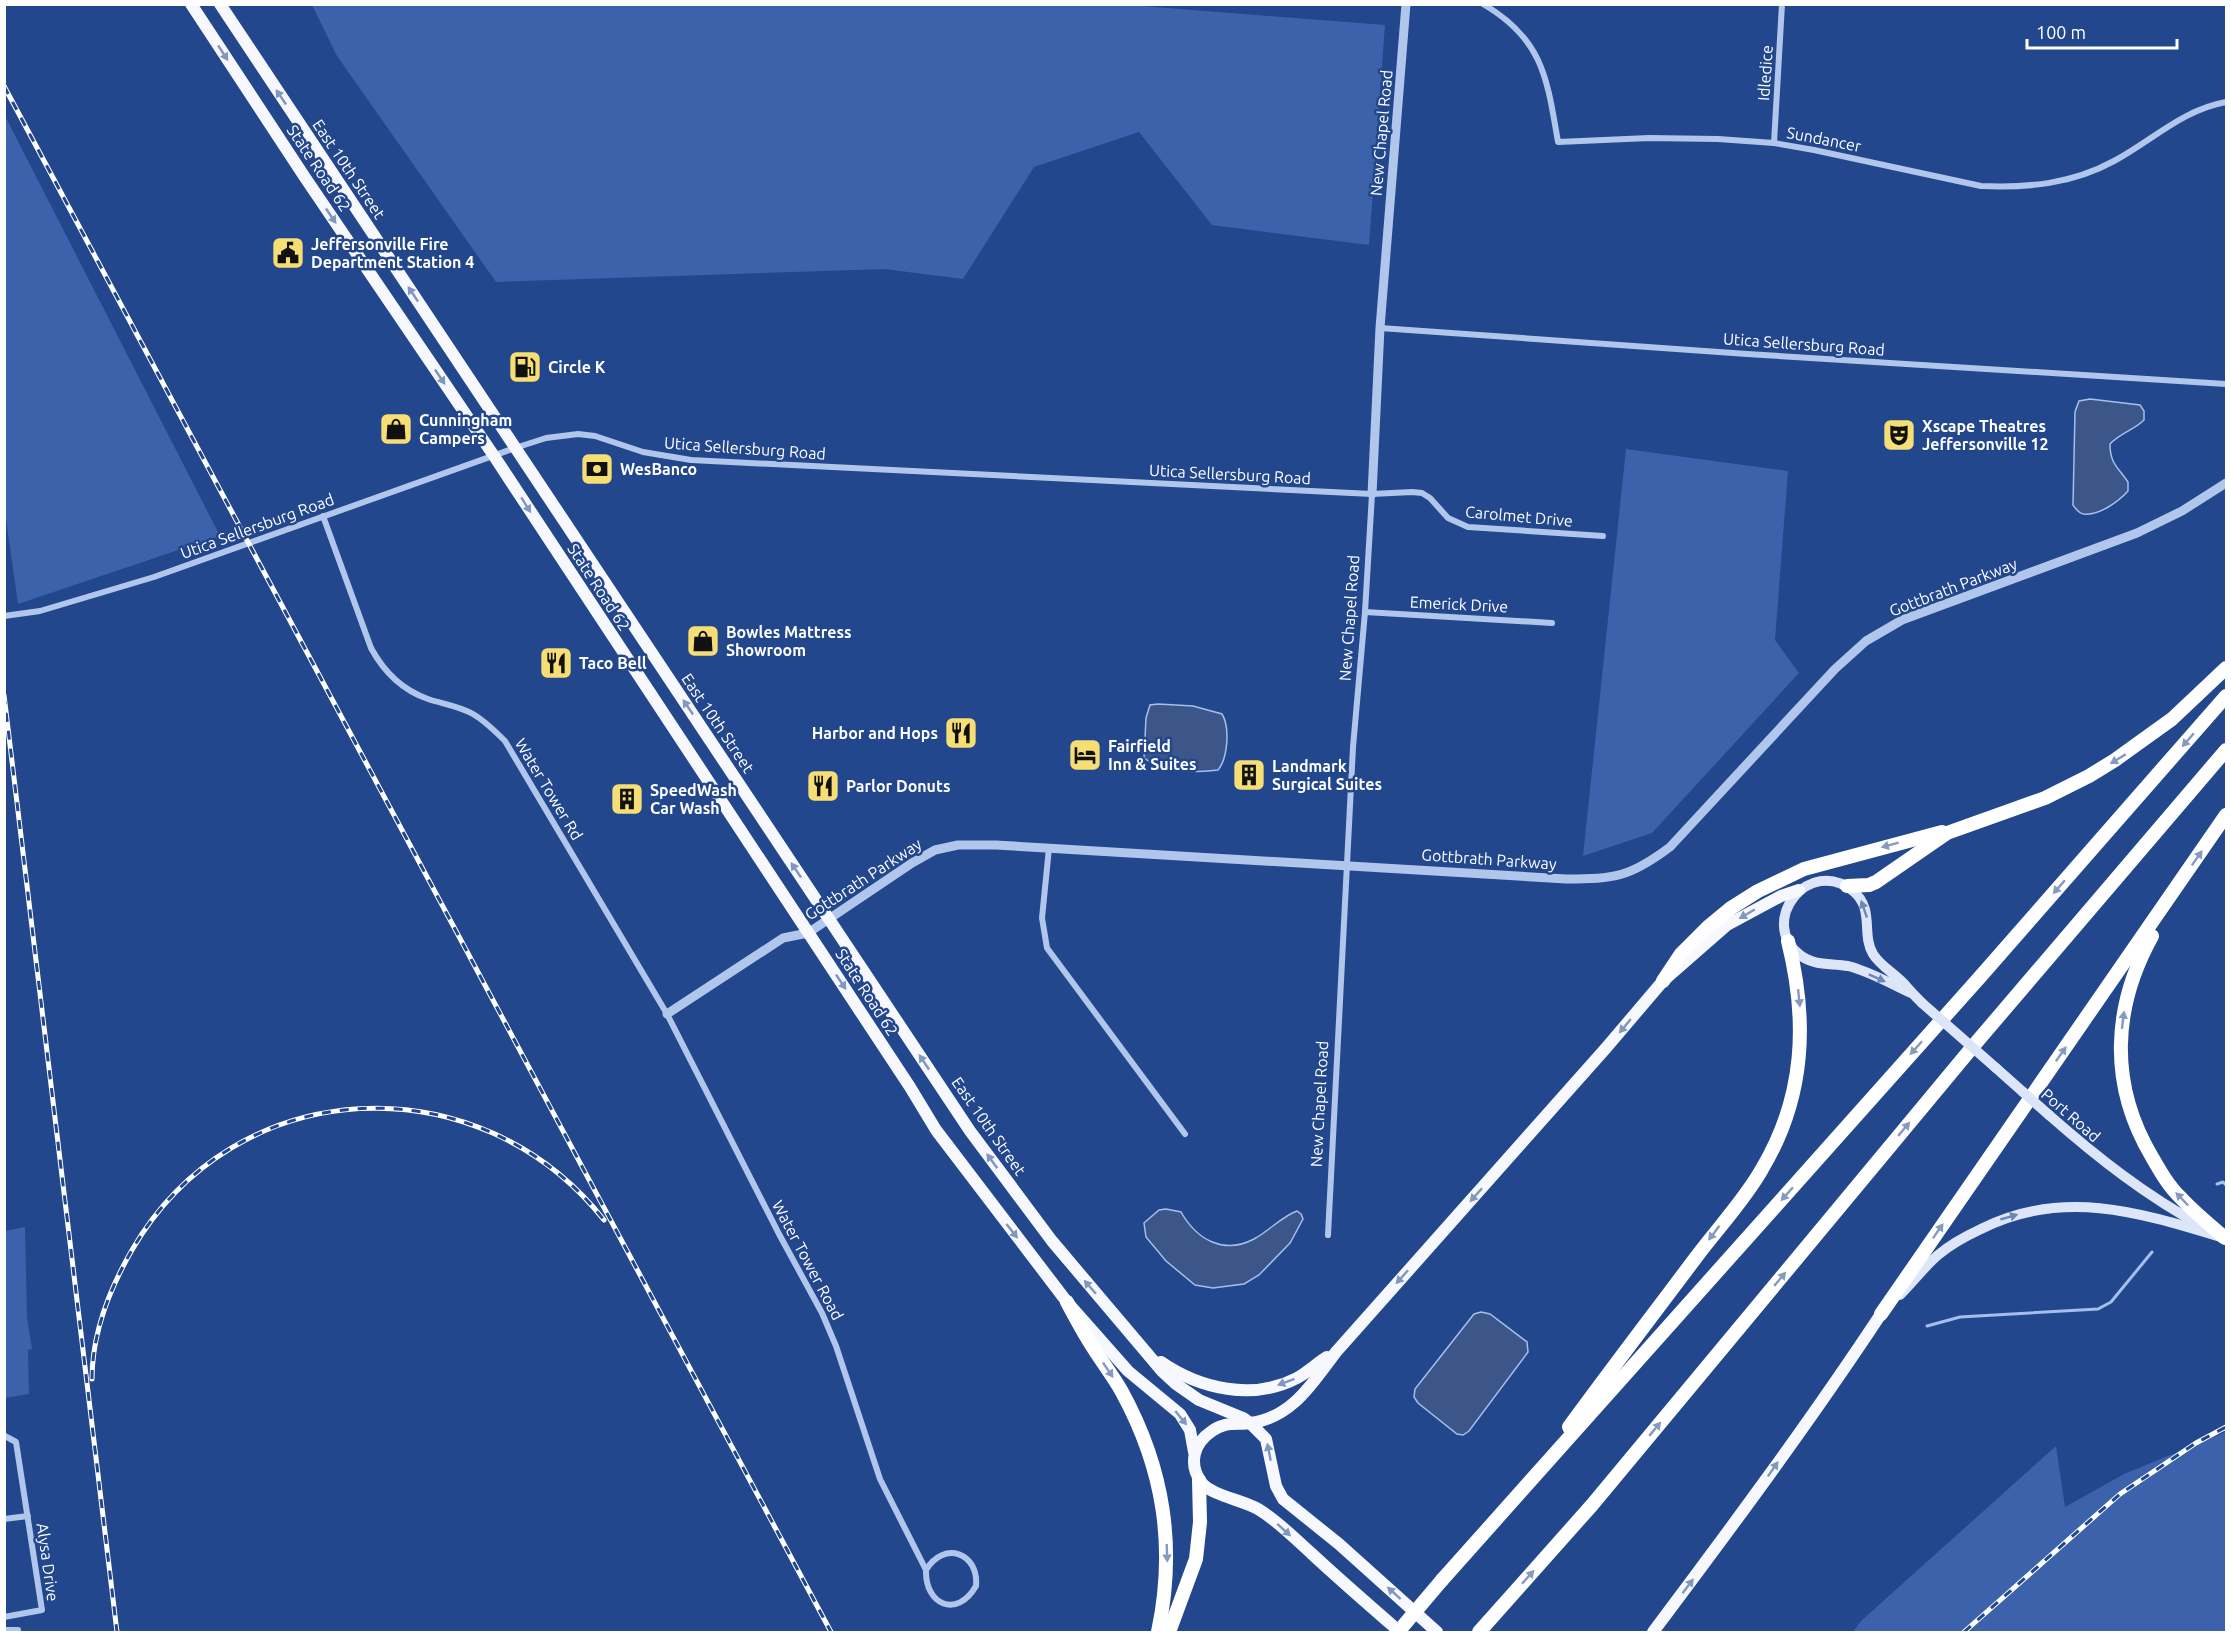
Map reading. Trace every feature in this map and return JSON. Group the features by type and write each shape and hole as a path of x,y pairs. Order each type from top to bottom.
{"highway":[{"path":"1846,886 1869,885 1876,882 1947,833 2046,798 2089,776 2151,736 2226,668"},
{"path":"1399,1632 1442,1580 1980,977 2226,696"},
{"path":"1479,1632 1592,1505 1975,1044 2226,750"},
{"path":"1881,1314 2226,815"},
{"path":"1663,981 1681,954 1708,927 1731,908 1766,886 1822,863 1937,832 1947,833"},
{"path":"2167,901 2163,918 2140,958 2128,988 2122,1019 2121,1044 2126,1098 2145,1146 2161,1173 2180,1197 2226,1238"},
{"path":"1533,1478 1618,1360 1746,1193 1772,1151 1792,1097 1801,1045 1800,998 1788,941"},
{"path":"1067,1302 1121,1390 1151,1459 1167,1538 1167,1568 1158,1632"},
{"path":"1169,1632 1196,1559 1200,1522 1199,1480"}],"main road":[{"name":"State Road 62","path":"190,4 494,456 910,1087 936,1130 1067,1302"},
{"name":"East 10th Street","path":"220,4 970,1131 1052,1241 1162,1371 1183,1389 1208,1404 1250,1423"},
{"path":"1194,1452 1203,1438 1215,1428 1227,1424 1250,1423 1290,1408 1336,1352 1663,981 1727,925 1809,884 1823,880 1836,882 1855,892 1864,905 1872,953 1906,985 1911,993"},
{"path":"1799,890 1790,900 1785,912 1785,932 1797,954 1819,964 1847,966 1861,970 1911,993"},
{"name":"Port Road","path":"1911,993 2103,1163 2169,1208 2226,1238"},
{"path":"1653,1632 1740,1517 1832,1388 1881,1314 1940,1254 1966,1236 1997,1221 2030,1211 2058,1206 2084,1205 2111,1208 2172,1222 2226,1238"},
{"path":"1067,1302 1128,1371 1180,1414 1190,1430 1194,1466 1204,1486 1246,1502 1276,1522 1399,1632"},
{"path":"1141,1348 1177,1373 1194,1381 1235,1390 1270,1388 1282,1384 1298,1377 1336,1352"},
{"path":"1250,1423 1266,1439 1276,1486 1283,1499 1339,1544 1437,1632"}],"street":[{"name":"New Chapel Road","path":"1328,1235 1353,747 1365,612 1380,328 1406,4"},
{"name":"Sundancer","path":"1483,4 1512,24 1535,52 1548,87 1558,142 1649,138 1774,143 1981,186 2010,188 2039,186 2068,180 2090,172 2115,160 2189,113 2207,105 2226,102"},
{"name":"Idledice","path":"1774,143 1782,4"},
{"name":"Utica Sellersburg Road","path":"1380,328 2226,384"},
{"name":"Utica Sellersburg Road","path":"4,616 25,615 79,600 239,548 515,448 546,438 578,434 595,436 643,452 691,460 1372,494"},
{"name":"Gottbrath Parkway","path":"667,1014 783,938 808,933 912,863 935,850 958,845 996,845 1566,879 1599,879 1620,876 1642,867 1670,847 1835,669 1866,641 1902,620 2148,528 2182,512 2226,483"},
{"name":"Carolmet Drive","path":"1372,494 1422,493 1430,498 1448,518 1468,527 1603,536"},
{"name":"Water Tower Rd","path":"323,516 371,648 378,661 395,681 408,690 471,713 489,725 504,741 643,972"},
{"name":"Emerick Drive","path":"1365,612 1552,623"},
{"path":"1049,848 1042,918 1047,948 1185,1134"},
{"name":"Water Tower Road","path":"643,972 667,1014 831,1333 880,1479 926,1570 926,1583 930,1592 937,1600 947,1605 965,1601 976,1586 975,1568 969,1560 960,1555 941,1554 932,1560 926,1570"},
{"path":"4,1519 28,1516 16,1442 5,1436"},
{"name":"Alysa Drive","path":"4,1617 42,1610 28,1516"},
{"path":"4,1630 18,1630"}],"shaded area":[{"path":"1116,4 1385,25 1369,245 1212,225 1139,132 1034,167 963,279 884,269 496,282 337,56 312,5"},
{"path":"5,116 220,536 18,604 4,505"},
{"path":"2090,399 2140,405 2144,411 2144,420 2110,444 2113,461 2128,482 2128,491 2102,510 2084,514 2073,505 2075,412 2079,401"},
{"path":"1626,449 1788,471 1775,640 1799,673 1652,833 1583,856"},
{"path":"1150,705 1193,706 1222,714 1225,720 1227,742 1224,758 1218,770 1170,769 1151,763 1144,758 1146,718"},
{"path":"1159,1210 1181,1212 1203,1237 1222,1245 1243,1244 1297,1211 1303,1219 1290,1243 1259,1275 1244,1284 1213,1288 1195,1285 1166,1261 1146,1237 1144,1223"},
{"path":"25,1227 27,1318 32,1349 28,1350 29,1394 5,1398 5,1231"},
{"path":"1481,1312 1490,1314 1527,1342 1528,1352 1469,1431 1463,1435 1457,1434 1418,1403 1414,1397 1415,1389 1474,1314"},
{"path":"2226,1432 2226,1632 1853,1632 1861,1621 2056,1446 2065,1507 2124,1474"}],"waterway":[{"path":"2217,1184 2223,1182 2226,1185"},
{"path":"1927,1326 1960,1317 2098,1309 2111,1302 2152,1252"}],"railway":[{"path":"4,86 831,1632"},
{"path":"4,695 117,1632"},
{"path":"92,1379 99,1328 116,1280 132,1250 177,1191 231,1148 293,1120 359,1109 426,1113 492,1133 552,1168 604,1220"},
{"path":"1964,1632 2120,1494 2196,1443 2226,1427"}],"place":[{"name":"Jeffersonville Fire Department Station 4","path":"288,253"},
{"name":"Circle K","path":"525,367"},
{"name":"Cunningham Campers","path":"396,429"},
{"name":"Xscape Theatres Jeffersonville 12","path":"1899,435"},
{"name":"WesBanco","path":"597,469"},
{"name":"Bowles Mattress Showroom","path":"703,641"},
{"name":"Taco Bell","path":"556,663"},
{"name":"Harbor and Hops","path":"961,733"},
{"name":"Fairfield Inn & Suites","path":"1085,755"},
{"name":"Landmark Surgical Suites","path":"1249,775"},
{"name":"Parlor Donuts","path":"823,786"},
{"name":"SpeedWash Car Wash","path":"627,799"}]}
